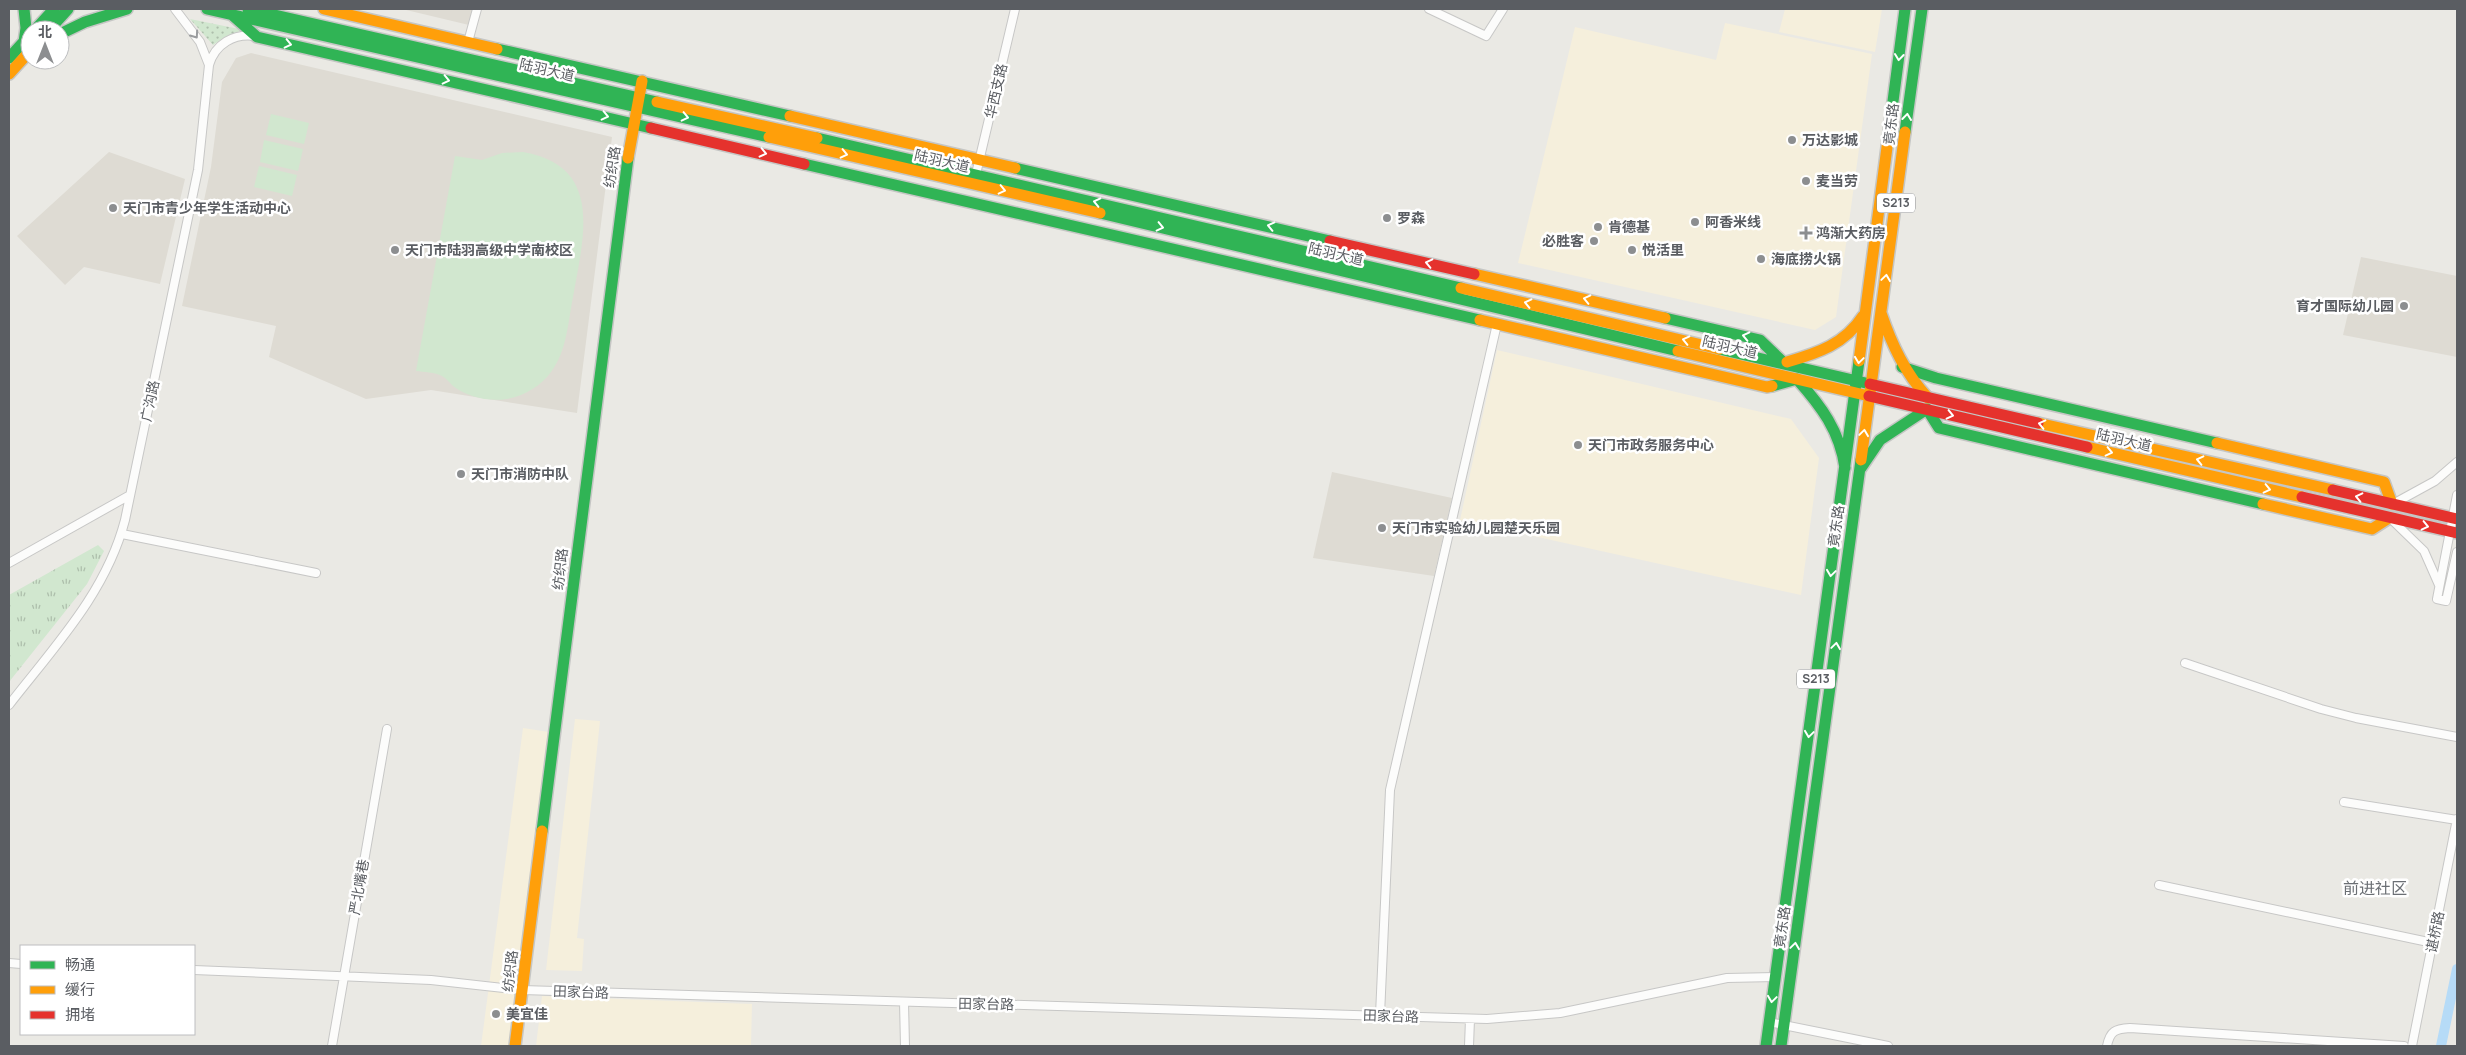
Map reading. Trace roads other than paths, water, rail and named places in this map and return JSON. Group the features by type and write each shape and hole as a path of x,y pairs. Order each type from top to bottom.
{"main road":[{"path":"44,20 54,9"},
{"path":"58,20 68,9"},
{"path":"70,29 85,22 127,9"},
{"name":"陆羽大道","path":"207,9 976,174 1784,363 1855,387"},
{"name":"陆羽大道","path":"248,9 1797,379 1870,390 2454,533"},
{"path":"324,9 980,158 1760,340 1784,363 1815,355 1837,344 1857,327 1866,312"},
{"name":"竟东路","path":"1766,1046 1866,312 1905,9"},
{"name":"竟东路","path":"1781,1046 1922,9"},
{"path":"231,14 257,37 635,123 1767,387 1797,379 1821,404 1835,429 1844,452 1845,468"},
{"path":"9,58 20,49"},
{"path":"9,74 20,56"},
{"name":"纺织路","path":"515,1046 626,171 642,81"},
{"path":"1859,472 1865,459 1882,436 1927,404 1902,367 1881,313"},
{"path":"1902,367 1936,378 2384,482 2392,504"},
{"name":"陆羽大道","path":"1927,404 2455,519"}],"street":[{"path":"175,9 200,42 209,65"},
{"path":"468,42 477,9"},
{"name":"华西支路","path":"976,174 1015,9"},
{"path":"1429,9 1486,36 1503,9"},
{"path":"209,65 216,49 225,42 242,36 257,37"},
{"name":"广沟路","path":"9,705 94,594 110,566 122,534 198,170 209,65"},
{"path":"1380,1015 1390,790 1497,324"},
{"path":"2392,504 2435,481 2457,462"},
{"path":"9,563 130,495"},
{"path":"2457,495 2454,533 2437,599 2446,601 2457,552"},
{"path":"2389,518 2424,551 2433,567 2439,587"},
{"path":"122,534 316,573"},
{"path":"2449,588 2457,576"},
{"path":"2185,663 2321,709 2457,737"},
{"name":"严北嘴巷","path":"332,1046 387,729"},
{"path":"2344,802 2457,819"},
{"name":"谌桥路","path":"2412,1046 2457,819"},
{"path":"2159,885 2433,943"},
{"name":"田家台路","path":"195,970 431,980 522,990 1470,1018 1534,1016 1727,978 1775,977"},
{"path":"904,1002 905,1046"},
{"path":"1469,1046 1470,1018"},
{"path":"1769,1022 1888,1046"},
{"path":"2107,1046 2109,1035 2116,1029 2130,1028 2404,1046"}],"waterway":[{"path":"2441,1046 2457,969"}],"place":[{"name":"万达影城","path":"1792,140"},
{"name":"麦当劳","path":"1806,181"},
{"name":"天门市青少年学生活动中心","path":"113,208"},
{"name":"罗森","path":"1387,218"},
{"name":"阿香米线","path":"1695,222"},
{"name":"肯德基","path":"1598,227"},
{"name":"鸿渐大药房","path":"1806,233"},
{"name":"必胜客","path":"1594,241"},
{"name":"天门市陆羽高级中学南校区","path":"395,250"},
{"name":"悦活里","path":"1632,250"},
{"name":"海底捞火锅","path":"1761,259"},
{"name":"育才国际幼儿园","path":"2404,306"},
{"name":"天门市政务服务中心","path":"1578,445"},
{"name":"天门市消防中队","path":"461,474"},
{"name":"天门市实验幼儿园楚天乐园","path":"1382,528"},
{"name":"美宜佳","path":"496,1014"}],"district":[{"name":"前进社区","path":"2375,888"}]}
